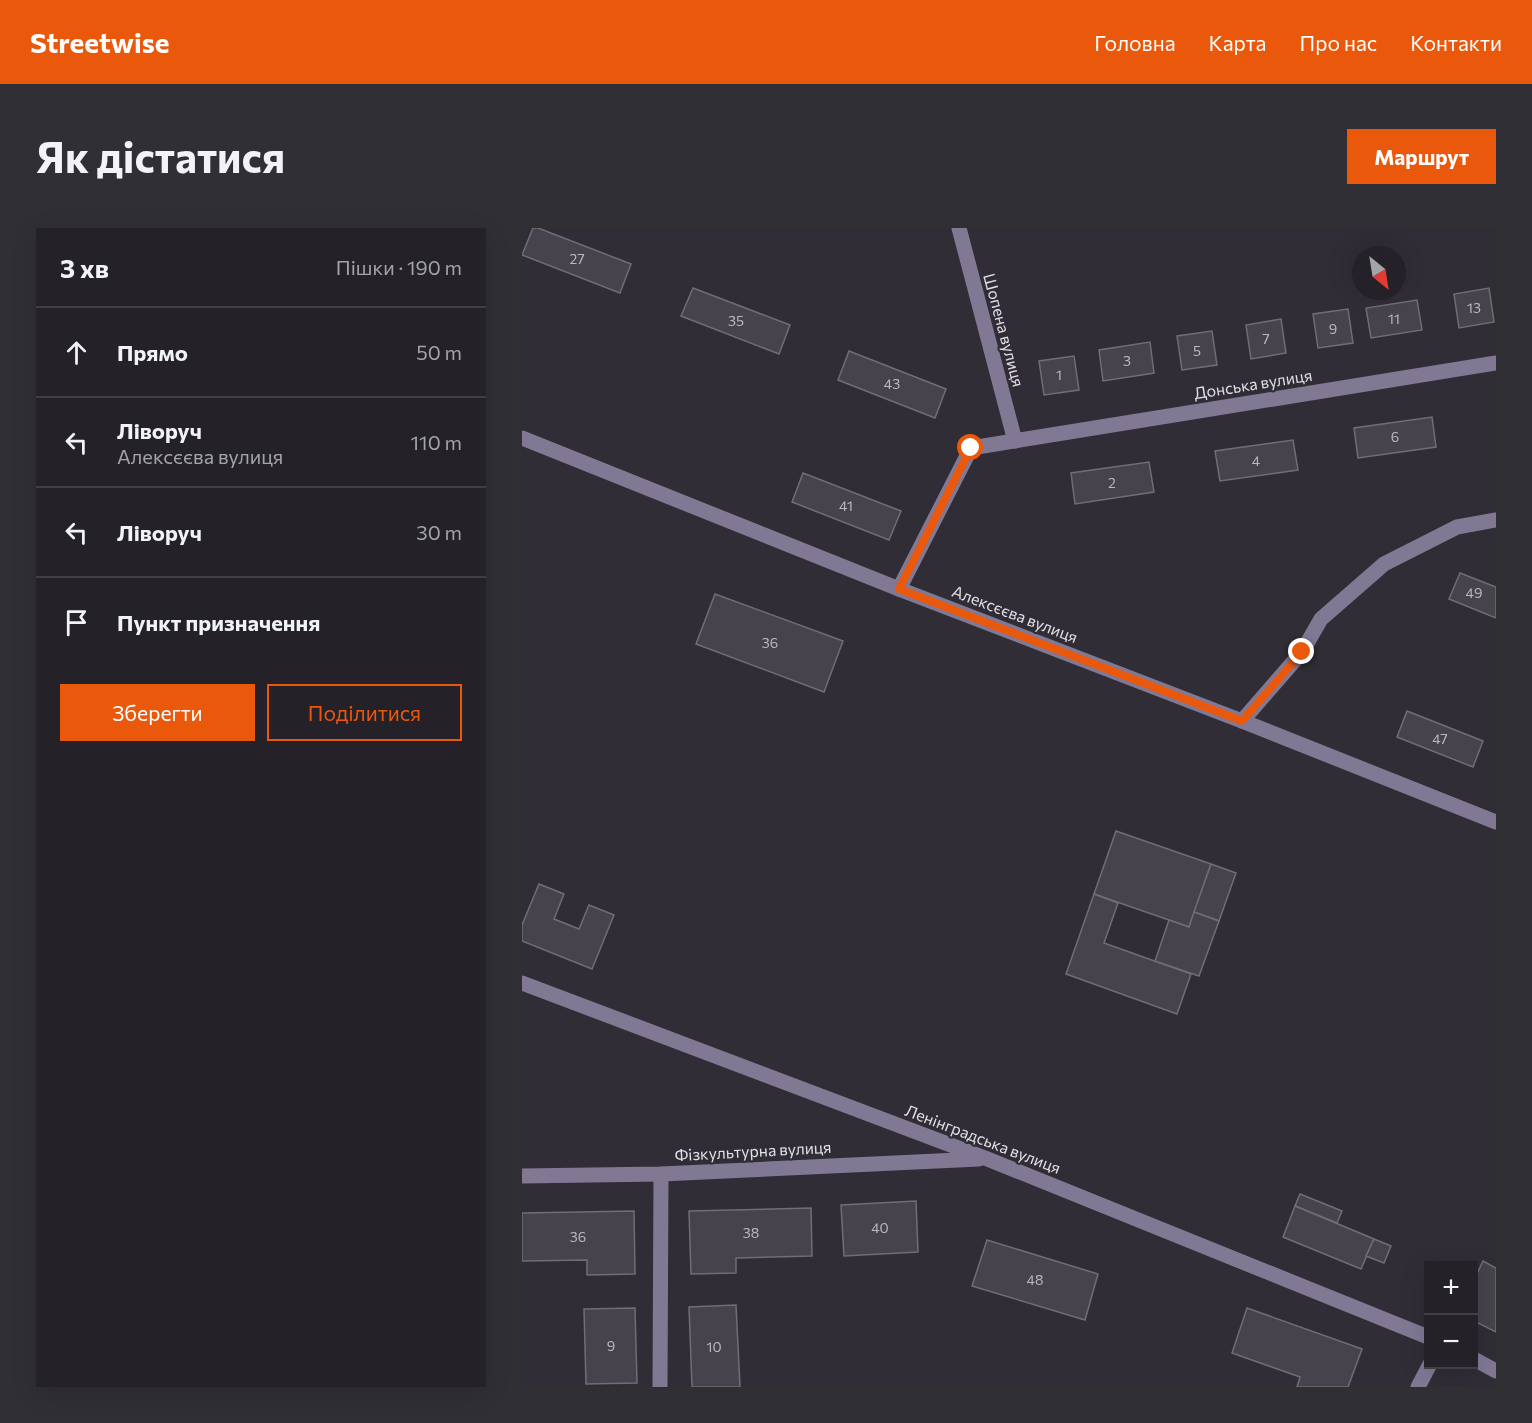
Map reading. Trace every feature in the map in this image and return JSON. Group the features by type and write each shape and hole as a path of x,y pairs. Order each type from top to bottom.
{"street":[{"name":"Шопена вулиця","path":"959,228 1015,441"},
{"name":"Донська вулиця","path":"899,589 971,448 1496,363"},
{"name":"Алексєєва вулиця","path":"522,438 899,589 1496,822"},
{"path":"1242,721 1302,652 1321,619 1384,564 1457,527 1496,520"},
{"name":"Ленінградська вулиця","path":"522,983 986,1158 1424,1335"},
{"name":"Фiзкультурна вулиця","path":"522,1176 661,1174 986,1158"},
{"path":"660,1387 661,1174"},
{"path":"1478,1362 1496,1371"},
{"path":"1419,1387 1428,1369"}],"building":[{"path":"533,228 631,264 620,293 522,255"},
{"path":"693,288 790,325 779,354 681,316"},
{"path":"1489,288 1494,322 1459,328 1454,294"},
{"path":"1417,300 1422,330 1371,338 1366,308"},
{"path":"1348,309 1353,343 1318,348 1313,314"},
{"path":"1281,319 1286,353 1251,359 1246,325"},
{"path":"1212,331 1217,365 1182,370 1177,336"},
{"path":"1150,342 1154,373 1103,381 1099,350"},
{"path":"849,351 946,389 935,418 838,380"},
{"path":"1074,356 1079,390 1044,395 1039,361"},
{"path":"1432,417 1436,447 1358,458 1354,428"},
{"path":"1293,440 1298,470 1220,481 1215,451"},
{"path":"1149,462 1154,492 1075,504 1071,473"},
{"path":"803,473 901,511 889,540 792,502"},
{"path":"1460,573 1496,587 1496,618 1449,599"},
{"path":"715,594 843,641 824,692 696,644"},
{"path":"1407,711 1483,741 1473,767 1397,737"},
{"path":"1116,831 1211,864 1189,927 1094,894"},
{"path":"1211,864 1236,873 1219,921 1194,912"},
{"path":"539,884 564,894 554,919 579,929 589,905 614,915 592,969 522,941 522,925"},
{"path":"1094,894 1118,903 1104,943 1191,974 1177,1014 1066,974"},
{"path":"1194,912 1219,921 1199,976 1155,961 1169,920 1189,927"},
{"path":"1300,1194 1342,1211 1337,1223 1295,1206"},
{"path":"916,1201 918,1252 844,1256 841,1205"},
{"path":"1295,1206 1374,1239 1361,1269 1283,1237"},
{"path":"811,1208 812,1256 736,1258 736,1273 691,1274 689,1211"},
{"path":"634,1211 635,1274 587,1275 587,1260 522,1261 522,1213"},
{"path":"1374,1239 1391,1246 1384,1263 1366,1256"},
{"path":"987,1240 1098,1274 1085,1320 972,1286"},
{"path":"1483,1261 1496,1268 1496,1332 1478,1323 1478,1272"},
{"path":"736,1305 740,1387 692,1387 689,1307"},
{"path":"635,1308 637,1383 586,1384 584,1309"},
{"path":"1247,1308 1362,1349 1348,1387 1297,1387 1300,1377 1232,1353"}],"route":[{"path":"971,448 899,589 1242,721 1302,652"}]}
